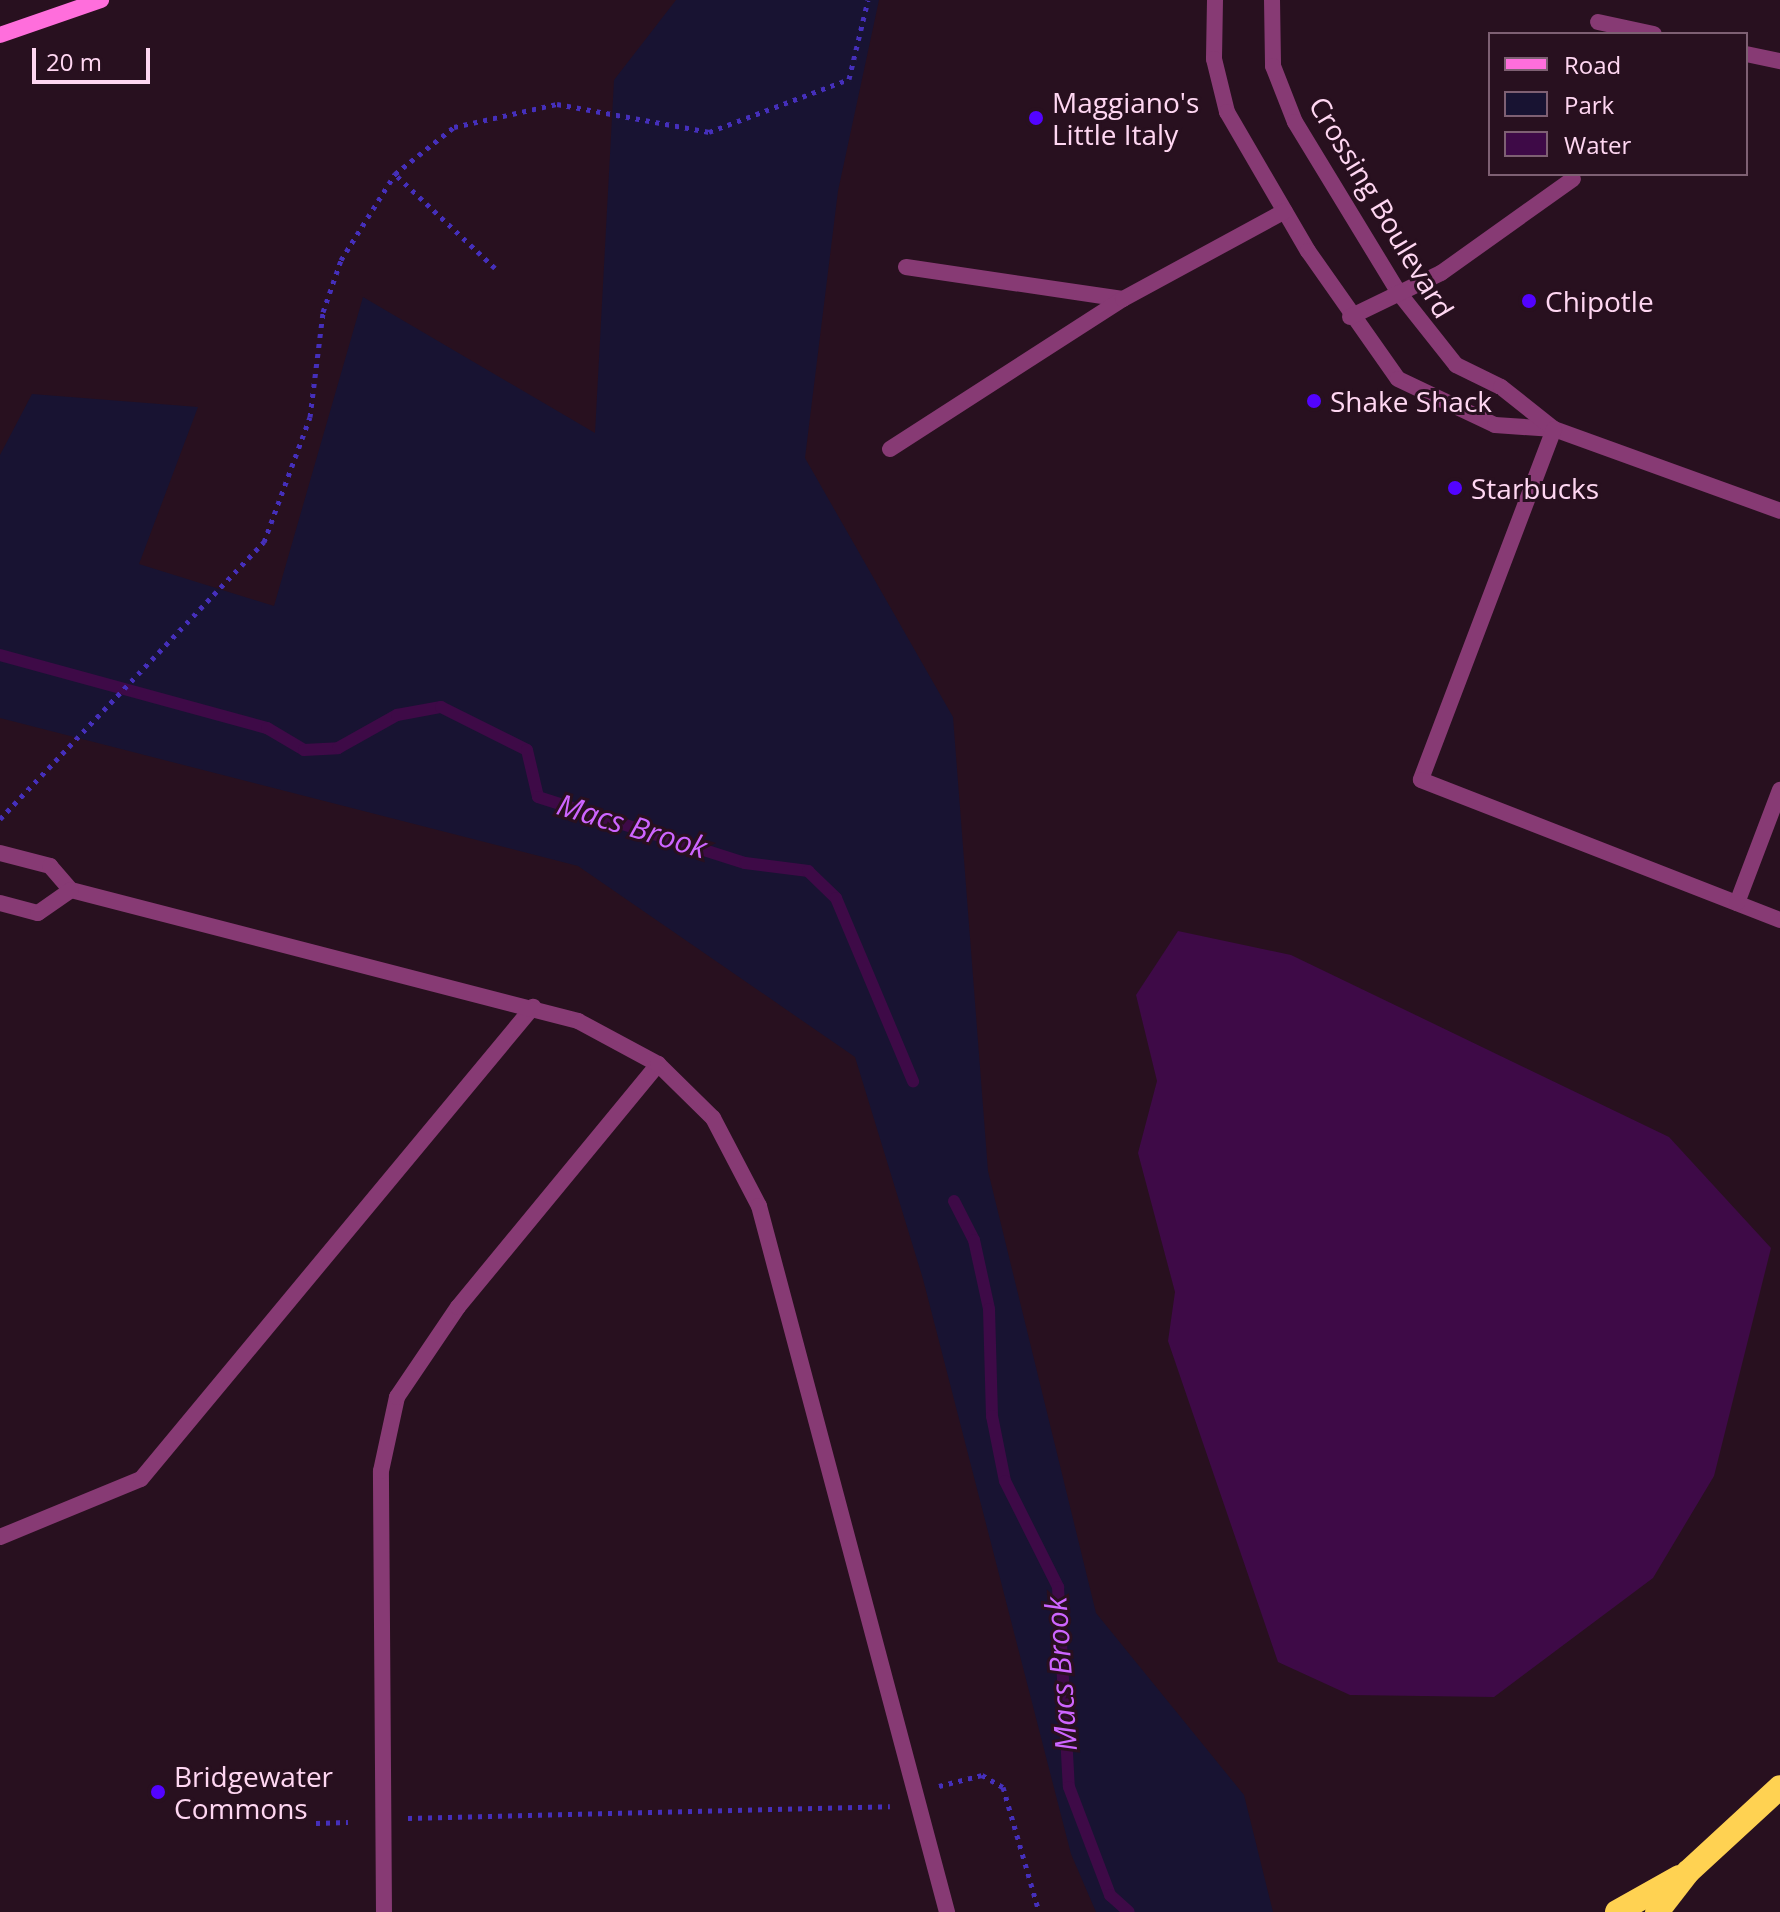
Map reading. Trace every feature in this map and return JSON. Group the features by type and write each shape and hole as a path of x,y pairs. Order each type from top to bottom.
{"highway":[{"path":"1657,1912 1688,1872 1780,1787"},
{"path":"1617,1912 1688,1872"}],"street":[{"path":"0,35 101,0"},
{"path":"1215,0 1214,59 1227,112 1350,317 1398,379 1495,425 1554,429 1780,511"},
{"name":"Crossing Boulevard","path":"1272,0 1273,66 1295,122 1399,293 1456,365 1501,387 1554,429"},
{"path":"1598,22 1645,32"},
{"path":"1748,54 1780,61"},
{"path":"1350,317 1441,273 1573,179"},
{"path":"890,449 1123,299 1285,211"},
{"path":"906,267 1123,299"},
{"path":"1554,429 1421,780 1780,920"},
{"path":"1737,903 1780,790"},
{"path":"0,853 50,866 71,890 533,1007 616,1037 658,1064 713,1118 756,1195 947,1912"},
{"path":"0,903 38,913 71,890"},
{"path":"0,1537 141,1479 533,1007"},
{"path":"384,1912 381,1471 397,1397 458,1307 658,1064"}],"path":[{"path":"0,819 264,542 301,449 323,312 341,260 395,174 454,127 504,110 557,104 709,132 849,79 868,0"},
{"path":"395,174 495,268"},
{"path":"403,1818 884,1809 915,1793 973,1776 1003,1787 1039,1912"},
{"path":"316,1823 348,1822"}],"green space":[{"path":"676,0 879,0 838,191 805,458 953,717 988,1171 1096,1613 1244,1795 1273,1912 1096,1912 1071,1854 923,1279 855,1057 578,866 0,718 0,455 32,394 198,407 139,564 274,606 363,297 595,433 614,80"}],"water":[{"path":"1178,931 1291,955 1669,1137 1771,1248 1714,1476 1653,1578 1494,1697 1350,1695 1278,1662 1168,1341 1175,1292 1138,1153 1157,1081 1136,995"}],"waterway":[{"name":"Macs Brook","path":"0,655 267,728 304,750 338,748 397,715 441,707 527,750 538,797 745,863 808,871 836,898 913,1081"},
{"name":"Macs Brook","path":"954,1201 974,1240 989,1309 992,1416 1005,1481 1058,1587 1069,1787 1110,1895 1129,1912"}],"place":[{"name":"Maggiano's Little Italy","path":"1036,118"},
{"name":"Chipotle","path":"1529,301"},
{"name":"Shake Shack","path":"1314,401"},
{"name":"Starbucks","path":"1455,488"},
{"name":"Bridgewater Commons","path":"158,1792"}]}
